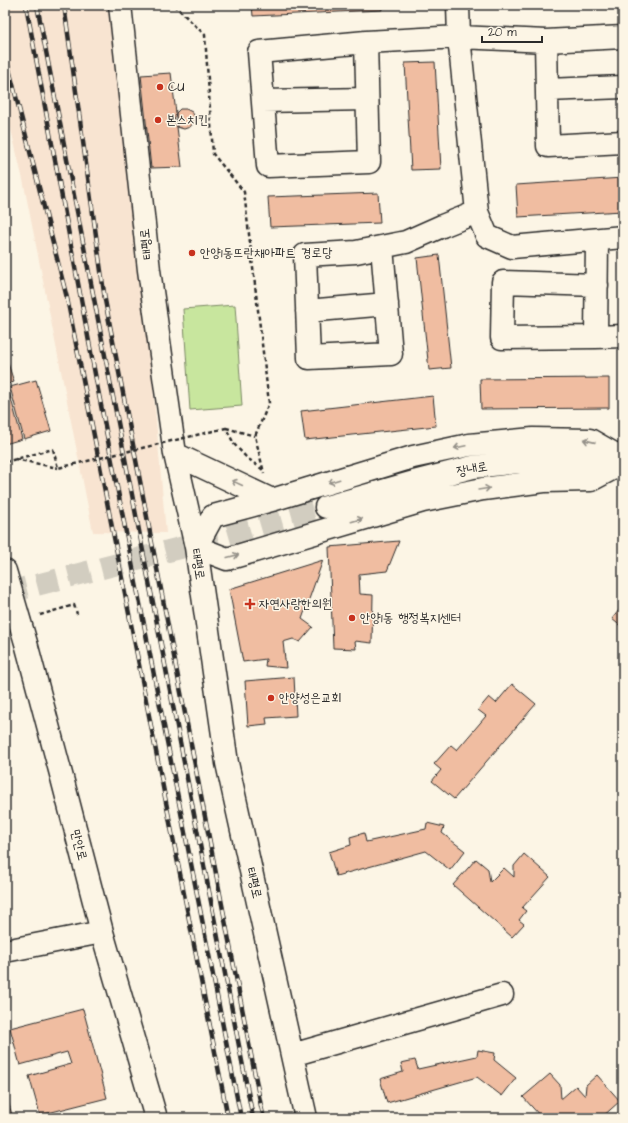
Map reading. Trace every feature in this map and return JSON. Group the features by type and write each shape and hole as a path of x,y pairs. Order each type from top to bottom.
{"street":[{"name":"태평로","path":"120,5 149,270 175,454 196,547 227,763 306,1118"},
{"path":"458,5 459,37 477,212 487,236 512,247 623,237"},
{"path":"366,42 369,162 268,166 259,52 366,42 459,37 546,41 623,38"},
{"path":"546,41 548,146 623,142"},
{"path":"547,90 623,87"},
{"path":"263,101 367,99"},
{"path":"382,247 391,354 309,358 305,255 356,252 406,242 477,212"},
{"path":"596,337 597,240"},
{"path":"596,285 504,282 502,338 623,336"},
{"path":"307,312 387,304"},
{"path":"533,439 590,440 623,461 591,480 544,481 484,489 423,501 227,558 196,547 213,516 272,500 413,457 469,445 533,439"},
{"path":"175,454 272,500"},
{"name":"장내로","path":"326,507 473,467 538,460 623,461"},
{"name":"만안로","path":"6,575 14,616 62,778 102,932 156,1118"},
{"path":"5,951 102,932"},
{"path":"292,1055 502,995"}],"path":[{"path":"174,5 205,35 213,154 244,192 269,403 256,436 263,470 272,500"},
{"path":"14,459 58,468 226,428 256,436"},
{"path":"226,428 234,444 246,457 263,470"},
{"path":"5,462 53,449 58,468"},
{"path":"14,616 74,605 77,614"}],"shaded area":[{"path":"5,5 119,5 166,533 93,532 23,180 5,104"}],"green space":[{"path":"235,305 242,406 190,410 183,309"}],"building":[{"path":"252,5 381,5 382,10 253,16"},
{"path":"435,62 441,169 411,170 405,63"},
{"path":"171,73 176,113 174,121 177,127 182,167 151,168 141,75"},
{"path":"180,109 186,109 194,115 194,122 190,127 184,129 177,127 176,113"},
{"path":"623,178 623,211 518,217 516,185"},
{"path":"378,193 380,223 270,227 268,197"},
{"path":"439,255 451,368 429,370 417,258"},
{"path":"5,354 14,382 5,385"},
{"path":"609,378 609,408 481,409 480,379"},
{"path":"36,380 51,431 24,439 10,387"},
{"path":"8,388 22,439 5,444 5,389"},
{"path":"433,396 436,426 305,440 301,411"},
{"name":"안양1동 행정복지센터","path":"399,541 387,571 359,574 360,594 373,595 372,643 355,641 356,649 333,648 329,547"},
{"path":"323,560 302,619 313,627 300,642 293,639 283,642 286,668 265,666 266,659 243,662 229,589"},
{"path":"623,605 623,628 612,619"},
{"name":"안양성은교회","path":"294,677 296,716 266,718 267,724 248,726 245,681"},
{"path":"512,684 536,704 454,799 432,781 441,770 434,764 451,745 457,750 486,716 478,710 489,697 496,703"},
{"path":"427,823 444,827 442,833 465,851 450,870 426,851 336,876 329,852 351,845 350,837 364,833 366,842 426,829"},
{"path":"524,854 550,877 522,908 526,911 519,920 524,924 512,937 453,885 476,859 488,869 490,882 504,868 514,877 514,866"},
{"path":"83,1009 107,1098 40,1115 29,1076 71,1064 67,1052 20,1065 10,1028"},
{"path":"478,1050 495,1053 494,1060 516,1078 502,1096 477,1077 387,1103 380,1079 403,1072 401,1063 415,1060 418,1069 477,1056"},
{"path":"550,1074 560,1085 561,1099 576,1086 585,1096 586,1085 597,1075 620,1101 601,1118 542,1118 523,1097"},
{"path":"5,1091 13,1118 5,1118"}],"tunnel":[{"path":"5,593 223,537 326,507"}],"railway":[{"path":"26,5 98,390 241,1118"},
{"path":"37,5 253,1118"},
{"path":"64,5 105,300 264,1118"},
{"path":"5,53 67,298 228,1118"}],"place":[{"name":"CU","path":"160,87"},
{"name":"본스치킨","path":"158,120"},
{"name":"안양1동뜨란채아파트 경로당","path":"192,253"},
{"name":"자연사랑한의원","path":"250,604"},
{"name":"안양1동 행정복지센터","path":"352,618"},
{"name":"안양성은교회","path":"271,698"}]}
